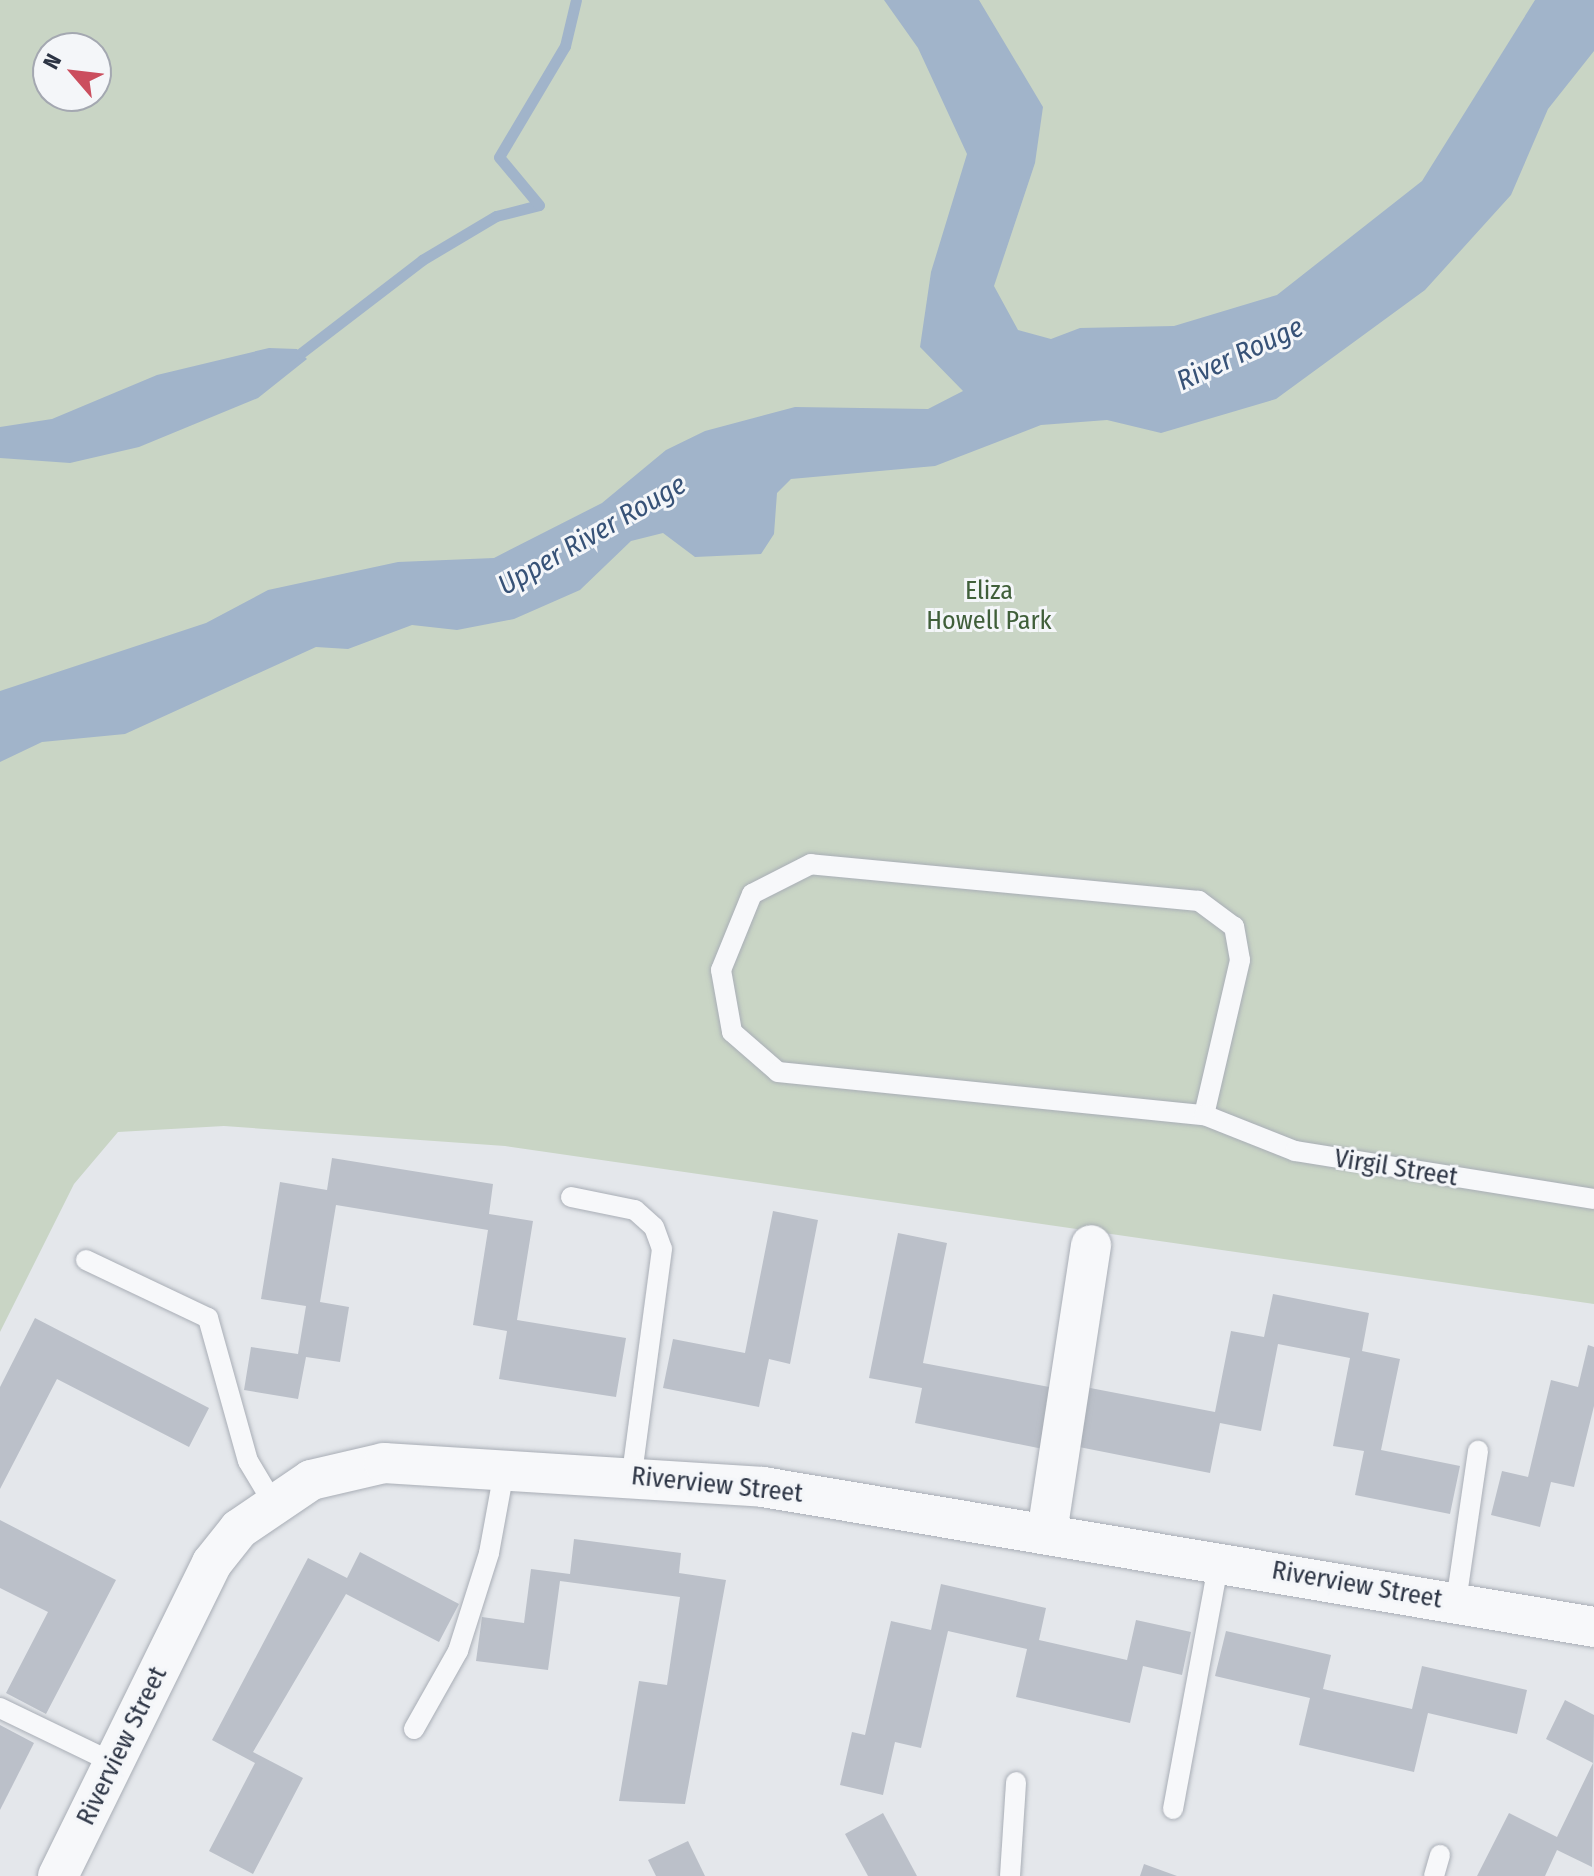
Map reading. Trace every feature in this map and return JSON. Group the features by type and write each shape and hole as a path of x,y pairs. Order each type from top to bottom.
{"street":[{"path":"1047,1533 1091,1245"},
{"name":"Riverview Street","path":"58,1876 212,1563 272,1501 311,1480 384,1463 505,1466 763,1487 1594,1627"}],"lane":[{"path":"811,864 1199,901 1234,927 1240,960 1204,1115 778,1072 732,1032 721,970 752,894 811,864"},
{"name":"Virgil Street","path":"1204,1115 1295,1151 1594,1199"},
{"path":"571,1197 635,1210 662,1249 632,1475"},
{"path":"86,1260 208,1318 248,1461 272,1501"},
{"path":"1456,1602 1478,1451"},
{"path":"414,1729 458,1651 489,1553 505,1466"},
{"path":"1173,1809 1219,1562"},
{"path":"0,1708 114,1763"},
{"path":"1010,1876 1016,1782"},
{"path":"1434,1876 1440,1855"}],"green space":[{"name":"Eliza Howell Park","path":"0,0 1594,0 1594,1304 505,1146 224,1126 118,1132 74,1184 0,1332"}],"water":[{"path":"884,0 979,0 1043,107 1035,163 994,286 1018,330 1051,339 1080,328 1174,326 1277,295 1422,181 1535,0 1594,0 1594,51 1548,109 1511,195 1425,290 1276,399 1161,433 1107,420 1041,425 935,466 791,479 777,493 774,534 761,554 695,557 663,533 631,541 580,590 514,619 457,630 412,625 348,649 316,647 125,734 42,742 0,762 0,691 206,623 268,590 398,562 494,558 602,503 666,450 705,431 795,407 928,409 963,391 920,347 931,272 967,154 918,48"},
{"path":"269,348 297,349 307,359 258,398 139,447 70,463 0,458 0,427 52,419 157,375"}],"building":[{"path":"332,1158 493,1184 489,1214 533,1221 517,1320 626,1338 616,1397 499,1379 507,1331 473,1325 488,1230 336,1205 320,1302 349,1307 340,1362 306,1357 298,1399 244,1390 251,1347 298,1354 306,1306 261,1299 280,1182 327,1190"},
{"path":"773,1211 818,1220 790,1364 769,1359 759,1407 663,1388 673,1339 745,1353"},
{"path":"898,1233 947,1243 923,1363 1060,1389 1048,1450 915,1423 922,1388 869,1378"},
{"path":"1273,1294 1369,1313 1362,1351 1400,1359 1381,1450 1460,1466 1450,1514 1355,1495 1364,1451 1333,1446 1350,1358 1278,1344 1261,1431 1220,1423 1210,1473 1074,1446 1085,1387 1215,1412 1231,1331 1264,1337"},
{"path":"35,1318 209,1408 189,1447 57,1379 0,1489 0,1387"},
{"path":"1588,1345 1594,1347 1594,1406 1574,1487 1551,1482 1540,1527 1491,1515 1502,1471 1528,1477 1551,1380 1578,1387"},
{"path":"0,1520 116,1580 46,1714 6,1693 48,1612 0,1588"},
{"path":"574,1539 681,1553 679,1573 726,1580 685,1804 619,1801 639,1681 667,1685 680,1597 560,1581 548,1670 476,1661 482,1617 524,1623 531,1569 570,1574"},
{"path":"360,1552 459,1604 439,1642 346,1594 253,1752 303,1778 253,1874 209,1851 255,1763 212,1740 308,1558 347,1578"},
{"path":"941,1584 1046,1608 1039,1640 1127,1660 1136,1620 1191,1632 1182,1675 1143,1666 1130,1723 1016,1697 1027,1649 948,1631 921,1748 895,1742 883,1795 840,1785 852,1732 865,1735 891,1621 931,1630"},
{"path":"1226,1631 1331,1655 1323,1689 1412,1709 1422,1666 1527,1690 1517,1734 1428,1713 1414,1772 1299,1745 1310,1698 1215,1676"},
{"path":"1565,1700 1594,1715 1592,1867 1557,1850 1545,1876 1477,1876 1509,1813 1557,1837 1593,1763 1546,1739"},
{"path":"0,1725 34,1743 0,1810"},
{"path":"883,1813 917,1876 868,1876 845,1834"},
{"path":"688,1841 705,1876 656,1876 648,1860"},
{"path":"1144,1864 1177,1876 1140,1876"}],"waterway":[{"path":"301,353 422,260 496,216 539,205 499,157 565,46 576,0"}],"water label":[{"name":"River Rouge","path":"1240,354"},
{"name":"Upper River Rouge","path":"592,535"}]}
